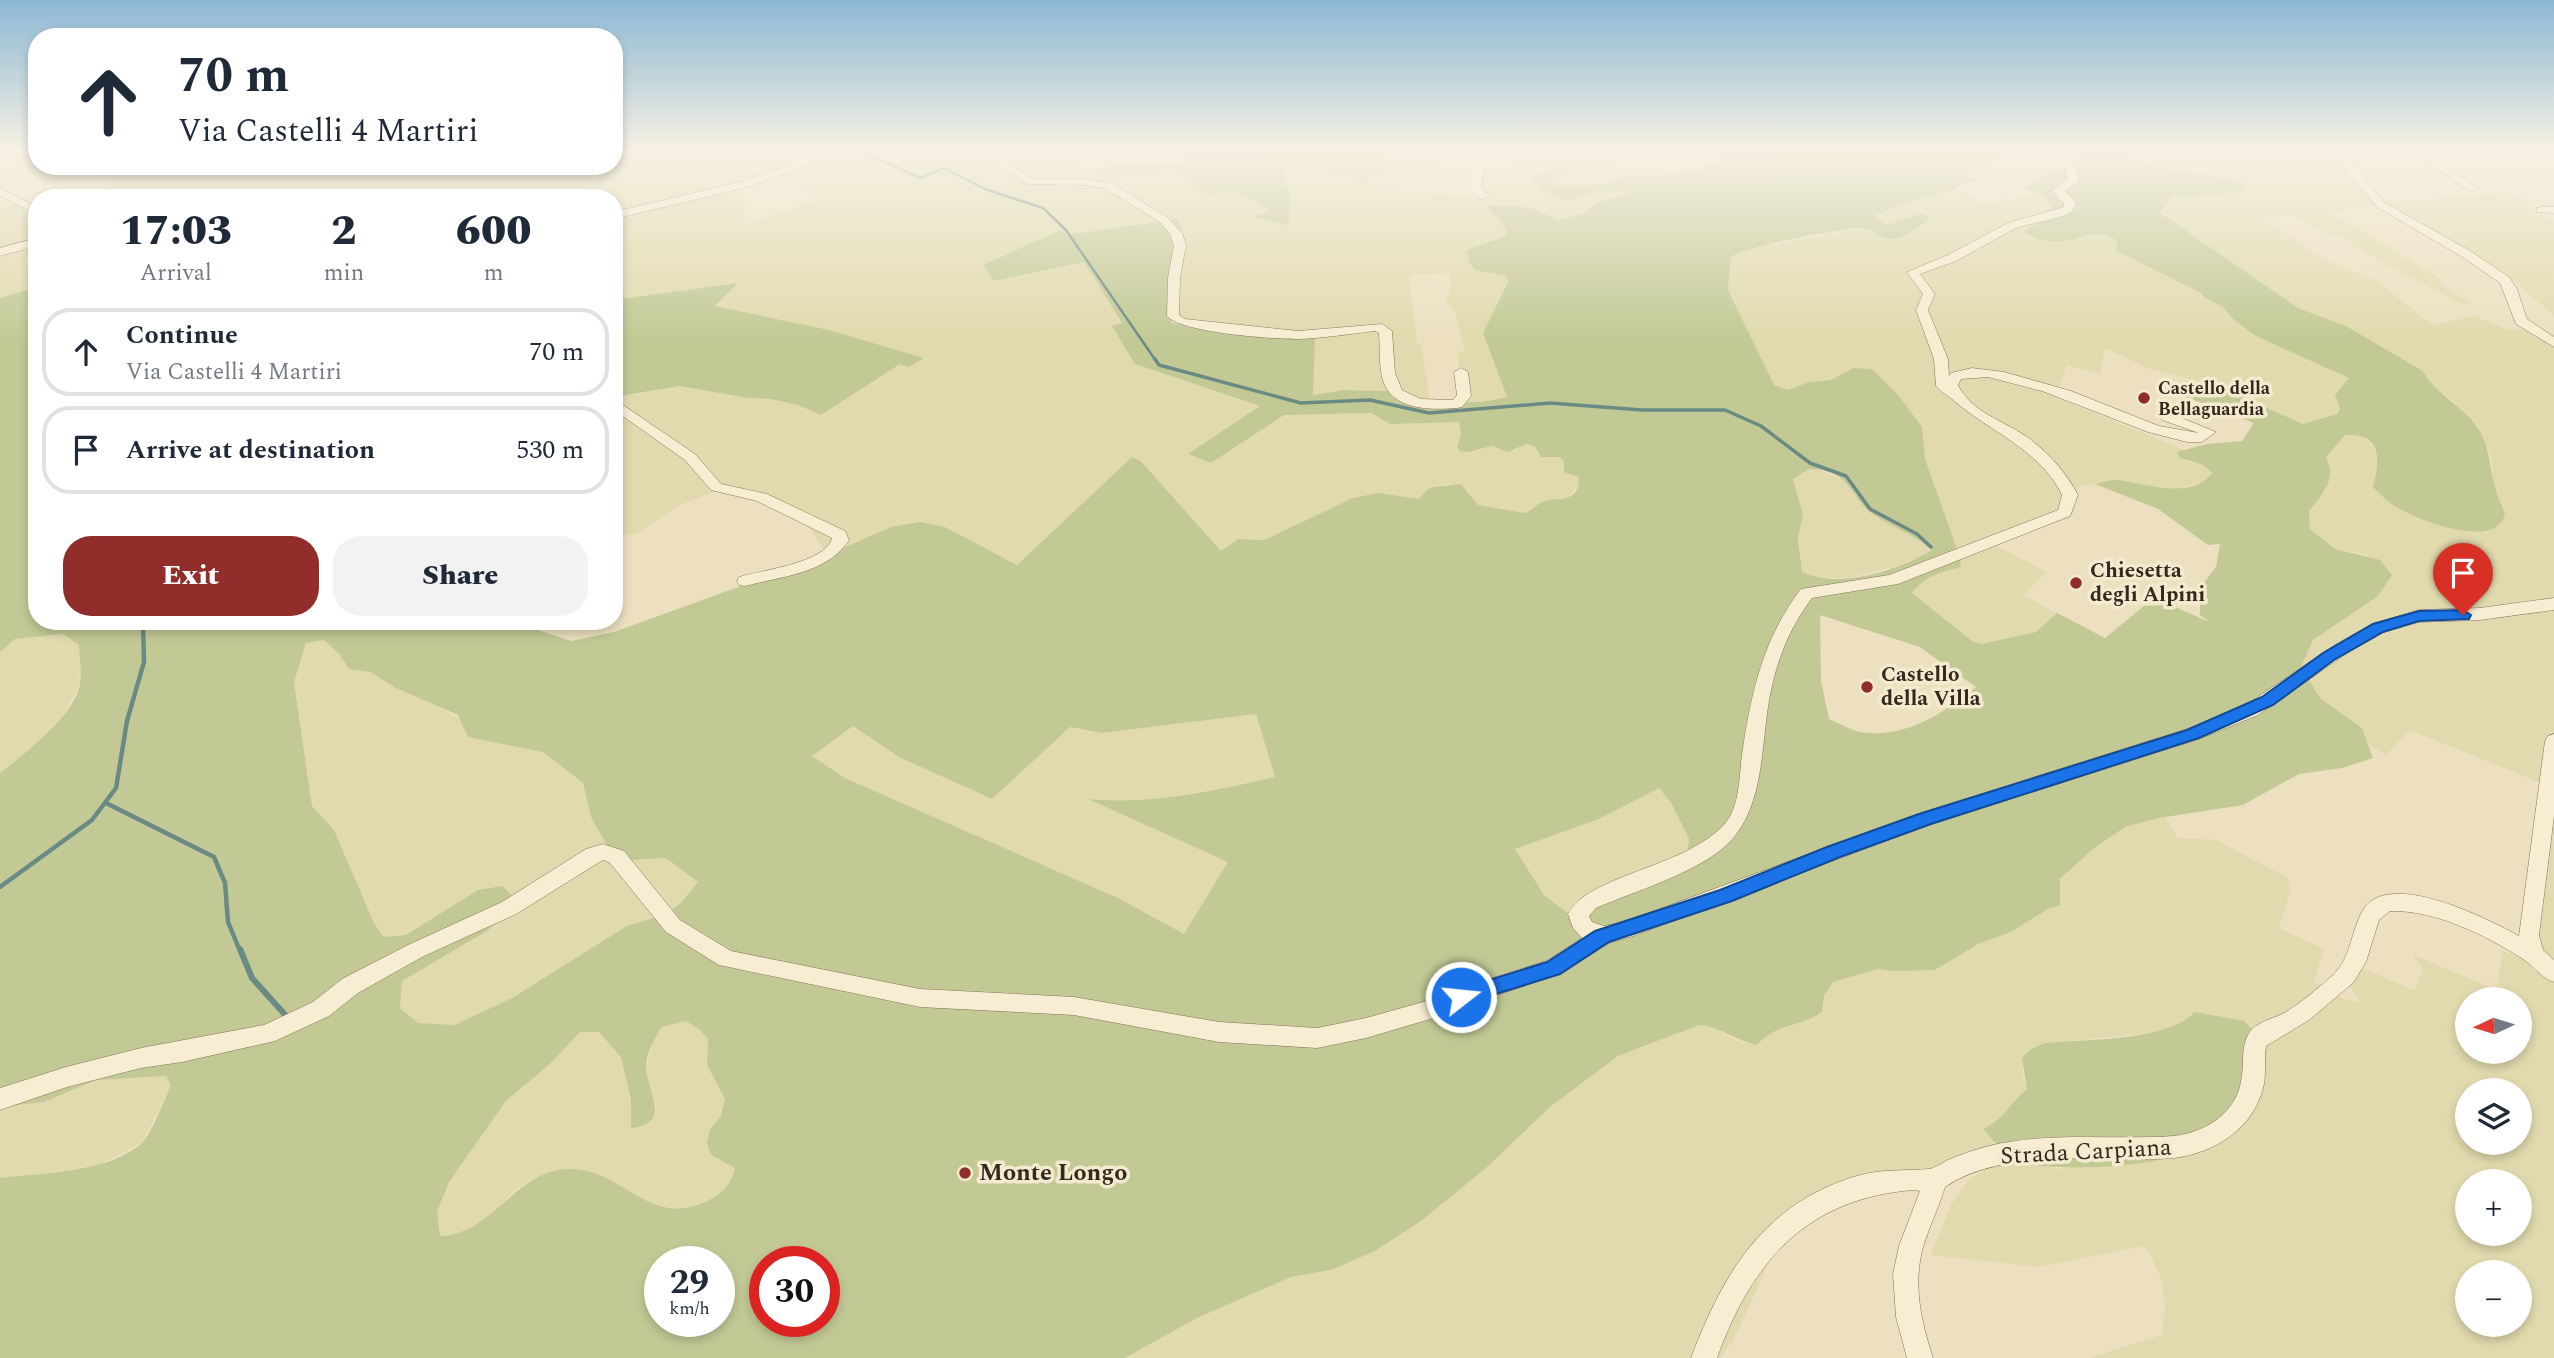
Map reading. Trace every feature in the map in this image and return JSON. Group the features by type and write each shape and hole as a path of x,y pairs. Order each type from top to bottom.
{"street":[{"path":"1152,212 1164,220 1175,233 1180,245 1172,305 1173,316 1179,321 1198,326 1306,336 1377,327 1385,331 1391,384 1398,393 1424,406 1457,404 1464,396 1461,372"},
{"path":"1602,936 1591,933 1581,925 1578,914 1586,904 1702,854 1718,843 1738,822 1744,803 1766,674 1777,639 1797,604 1807,593 1892,580 2002,536 2052,520 2068,508 2070,495 2066,488 2032,449 1943,386 1941,359 1922,310 1930,297 1913,272 1952,258 2012,225 2063,212"},
{"path":"2394,212 2505,279 2514,296 2521,320 2554,343"},
{"path":"0,252 28,244"},
{"path":"1956,396 1951,385 1956,376 1971,372 1987,373 2069,394 2190,438 2202,438 2209,432 2167,416"},
{"path":"623,409 690,457 716,487 762,496 839,536 841,540 833,551 814,561 789,571 746,581"},
{"path":"0,1099 66,1077 141,1058 267,1034 321,1009 350,986 415,951 509,908 593,855 603,852 617,857 673,926 726,959 920,998 1074,1006 1219,1032 1317,1038 1366,1028 1553,968 1602,936 1693,907 1925,819 2193,734 2252,710 2347,645 2378,628 2400,620 2419,616 2480,614 2551,606"},
{"path":"2554,741 2529,935 2534,956 2554,973"},
{"name":"Strada Carpiana","path":"1704,1358 1713,1333 1744,1270 1773,1236 1794,1218 1826,1199 1860,1187 1900,1180 1934,1180 1945,1172 2004,1153 2184,1146 2225,1127 2237,1118 2251,1096 2254,1048 2257,1040 2297,1017 2347,976 2360,953 2372,915 2376,908 2388,901 2413,904 2461,919 2519,945 2534,956"},
{"path":"1920,1358 1909,1315 1905,1271 1912,1242 1924,1217 1934,1180"}],"shaded area":[{"path":"0,212 28,212 28,290 0,298"},
{"path":"623,212 745,212 745,224 781,212 1267,212 1254,217 1288,226 1289,212 1495,212 1494,215 1504,224 1507,234 1493,243 1475,244 1475,270 1506,276 1508,282 1483,333 1507,397 1483,402 1464,403 1457,353 1465,352 1456,315 1446,301 1451,286 1450,273 1409,275 1417,344 1421,344 1431,407 1388,391 1343,390 1312,395 1315,337 1171,323 1184,236 1165,222 1067,235 1061,230 983,266 994,281 1084,262 1122,323 1113,325 1135,364 1261,406 1211,463 1284,415 1371,413 1390,424 1459,422 1461,437 1477,451 1492,446 1498,450 1515,450 1527,444 1535,447 1537,452 1564,461 1571,475 1580,477 1579,484 1569,497 1544,501 1525,513 1478,505 1466,489 1451,484 1434,487 1419,499 1377,493 1353,498 1264,540 1238,539 1221,551 1142,461 1132,457 1017,565 945,527 920,522 891,527 827,555 802,516 732,485 679,505 636,534 623,536 623,395 679,386 771,399 798,405 821,415 900,364 923,358 829,330 715,306 737,284 623,299"},
{"path":"1540,212 1589,212 1566,220 1552,219"},
{"path":"1881,212 2053,212 2060,242 2090,233 2108,234 2118,242 2116,250 2201,293 2223,307 2233,319 2350,379 2338,391 2340,409 2337,414 2303,424 2186,378 2148,368 2105,348 2100,374 2067,365 2055,397 2184,450 2178,452 2188,462 2203,465 2212,474 2203,482 2173,490 2114,480 2078,487 2074,513 2070,518 1993,544 2047,572 2023,595 2057,613 2036,632 1980,644 1971,641 1912,593 1921,581 1936,573 1961,566 1925,459 1922,427 1853,368 1831,380 1809,382 1788,390 1774,386 1728,289 1731,256 1738,251 1865,228 1884,238 1914,231 1930,219 1923,213 1887,225 1872,216"},
{"path":"2160,212 2335,212 2332,213 2443,280 2438,283 2472,303 2463,304 2382,263 2339,236 2329,237 2294,216 2262,219 2324,259 2377,281 2435,327 2433,325 2474,316 2507,329 2522,330 2534,327 2546,335 2554,334 2554,1358 2089,1358 2162,1335 2165,1306 2162,1281 2151,1256 2144,1246 2039,1267 1931,1255 1951,1205 1967,1182 1988,1166 1868,1191 1810,1223 1782,1245 1771,1258 1734,1339 1720,1358 1125,1358 1197,1318 1291,1277 1331,1270 1375,1251 1421,1221 1486,1168 1550,1107 1618,1056 1699,1025 1710,1025 1737,1041 1757,1045 1767,1034 1812,1019 1822,1012 1824,996 1833,982 1878,969 1935,970 1978,944 2011,932 2055,907 2060,880 2093,849 2125,827 2165,817 2178,838 2216,840 2288,878 2290,892 2279,928 2324,949 2314,981 2329,990 2328,992 2362,1003 2347,983 2358,966 2415,991 2423,968 2414,955 2489,987 2455,987 2455,1064 2532,1064 2532,987 2497,987 2503,951 2524,959 2544,784 2410,730 2386,755 2368,744 2362,728 2320,698 2301,667 2313,640 2345,618 2368,555 2335,549 2310,529 2309,511 2327,489 2326,457 2345,435 2361,436 2376,448 2378,463 2504,518 2493,482 2491,455 2478,429 2450,398 2429,383 2423,371 2346,326 2298,308","holes":["2188,1020 2218,1144 2160,1160 2059,1169 2016,1161 1984,1129 2003,1119 2017,1097 2027,1089 2022,1071 2045,1043 2144,1034 2167,1029"]},
{"path":"2400,212 2540,212 2554,223 2554,316 2502,270"},
{"path":"1809,469 1818,469 1849,483 1873,515 1914,536 1932,550 1918,558 1850,578 1812,577 1802,572 1793,479"},
{"path":"63,634 79,645 80,686 62,716 38,742 0,773 0,652 15,639"},
{"path":"324,640 340,655 349,669 370,672 510,744 543,752 583,783 591,817 630,860 666,858 698,882 681,904 666,914 627,927 512,998 454,1025 418,1023 400,1008 402,981 441,956 478,890 406,935 383,937 374,923 334,830 312,806 294,682 306,642"},
{"path":"1256,714 1275,777 1187,796 1126,802 1090,800 1229,862 1184,934 1120,899 845,778 811,756 853,726 899,757 992,799 1069,727 1102,733"},
{"path":"1659,788 1671,803 1689,839 1686,863 1570,915 1544,895 1515,849 1599,819"},
{"path":"686,1021 708,1039 707,1065 725,1099 721,1116 710,1129 711,1155 735,1168 733,1179 718,1195 696,1207 675,1210 656,1207 591,1172 572,1169 537,1177 515,1190 486,1219 458,1236 440,1236 437,1212 449,1182 506,1101 551,1063 580,1032 599,1032 621,1057 631,1100 631,1128 642,1127 652,1118 656,1105 646,1068 654,1038 663,1027"},
{"path":"166,1076 171,1086 142,1143 92,1168 0,1178 0,1107 44,1102 96,1080"}],"green space":[{"path":"1266,212 1289,212 1289,226 1253,217"},
{"path":"1492,212 1542,212 1559,220 1588,212 1882,212 1873,216 1887,225 1923,213 1930,219 1901,237 1888,239 1865,228 1852,229 1795,238 1740,253 1731,257 1728,289 1774,385 1788,390 1809,382 1831,380 1853,368 1872,369 1898,395 1922,427 1925,459 1960,557 1961,567 1922,582 1912,593 1972,641 1981,644 2036,632 2057,613 2105,638 2144,606 2171,605 2209,622 2200,615 2200,588 2216,567 2220,544 2208,545 2158,509 2095,484 2117,480 2167,488 2193,486 2212,473 2203,465 2180,458 2177,452 2207,444 2242,441 2254,423 2155,385 2191,381 2226,393 2231,392 2303,424 2337,414 2340,409 2335,395 2349,378 2256,336 2233,319 2223,307 2201,293 2115,250 2118,242 2111,237 2097,234 2055,242 2041,240 2023,232 2055,212 2160,212 2298,308 2346,326 2423,371 2435,387 2466,414 2479,430 2505,514 2498,525 2487,531 2471,532 2435,524 2403,511 2373,487 2377,458 2372,443 2366,438 2345,435 2326,457 2329,479 2323,493 2309,511 2310,529 2335,549 2380,560 2392,575 2378,596 2313,640 2301,667 2320,698 2362,728 2373,758 2342,768 2299,774 2243,805 2159,818 2125,827 2093,849 2060,879 2060,905 2048,909 2011,932 1978,944 1935,970 1878,969 1833,982 1824,996 1822,1012 1806,1021 1773,1032 1757,1045 1699,1025 1618,1056 1550,1107 1486,1168 1421,1221 1375,1251 1331,1270 1291,1277 1197,1318 1125,1358 0,1358 0,1178 74,1170 126,1154 145,1139 171,1086 166,1076 96,1080 44,1102 0,1107 0,773 59,721 76,696 81,674 79,645 63,634 15,639 0,652 0,298 28,290 28,630 537,630 571,641 623,630 827,555 891,527 920,522 945,527 1017,565 1132,457 1141,461 1221,551 1238,539 1264,540 1353,498 1378,493 1419,499 1434,487 1461,484 1478,505 1525,513 1545,501 1573,495 1579,477 1564,472 1564,461 1559,457 1541,457 1535,447 1527,444 1507,452 1492,446 1468,452 1460,451 1457,446 1461,436 1459,422 1390,424 1371,413 1284,415 1211,463 1188,454 1260,406 1135,364 1112,326 1122,323 1084,262 994,281 983,265 1061,230 1067,235 1178,219 1184,236 1171,323 1315,337 1313,395 1343,390 1388,391 1416,403 1483,402 1507,397 1483,333 1508,282 1506,276 1475,270 1469,262 1467,251 1507,234 1504,225","holes":["1809,469 1823,470 1842,479 1874,515 1932,550 1886,570 1851,578 1817,577 1802,572 1798,537 1803,515 1793,479","1820,615 1920,647 1976,687 1937,715 1908,728 1877,733 1848,728 1829,719 1821,681","324,640 340,655 349,669 370,672 396,688 458,715 468,737 543,752 583,783 591,817 609,849 630,860 666,858 698,882 681,903 666,914 627,926 512,998 454,1025 418,1023 400,1008 402,981 487,931 517,902 503,886 478,890 406,935 383,937 374,923 334,830 312,806 294,682 306,643","1256,714 1275,777 1205,792 1159,798 1088,799 1228,862 1184,934 1120,899 845,778 812,756 853,726 899,757 992,799 1070,727 1102,733","1659,788 1671,803 1689,839 1686,862 1569,914 1544,895 1515,849 1599,819","686,1021 708,1039 707,1065 725,1099 721,1116 710,1129 707,1143 711,1155 735,1168 723,1191 709,1200 689,1207 671,1208 655,1204 593,1173 575,1169 555,1171 521,1188 476,1225 459,1233 440,1236 437,1212 449,1182 506,1101 551,1063 580,1032 599,1032 621,1057 631,1100 631,1128 644,1125 651,1120 654,1113 655,1105 646,1067 651,1046 662,1027"]},
{"path":"738,283 715,306 829,330 924,358 909,367 900,364 821,415 798,405 771,399 679,386 623,395 623,299"},
{"path":"2195,1012 2244,1021 2262,1040 2254,1110 2239,1129 2215,1144 2183,1155 2146,1162 2109,1166 2042,1166 2014,1160 2004,1153 1983,1129 2002,1116 2027,1089 2022,1058 2030,1050 2045,1043 2146,1034 2182,1022"}],"waterway":[{"path":"1048,212 1066,230 1156,361"},
{"path":"1155,359 1159,365 1301,403 1370,400 1429,413 1550,403 1642,410 1725,410 1761,426 1810,463 1846,476 1870,509 1917,534 1931,547"},
{"path":"0,887 92,820 116,788 127,721 144,662 143,630"},
{"path":"106,803 214,857 225,883 228,922 240,951"},
{"path":"240,949 252,978 288,1018"}],"place":[{"name":"Castello della Bellaguardia","path":"2144,398"},
{"name":"Chiesetta degli Alpini","path":"2076,583"},
{"name":"Castello della Villa","path":"1867,687"},
{"name":"Monte Longo","path":"965,1173"}],"route":[{"path":"1461,997 1507,985 1553,968 1580,953 1602,936 1643,925 1726,895 1833,852 1925,819 2193,734 2268,701 2329,657 2378,628 2419,616 2463,615"}]}
